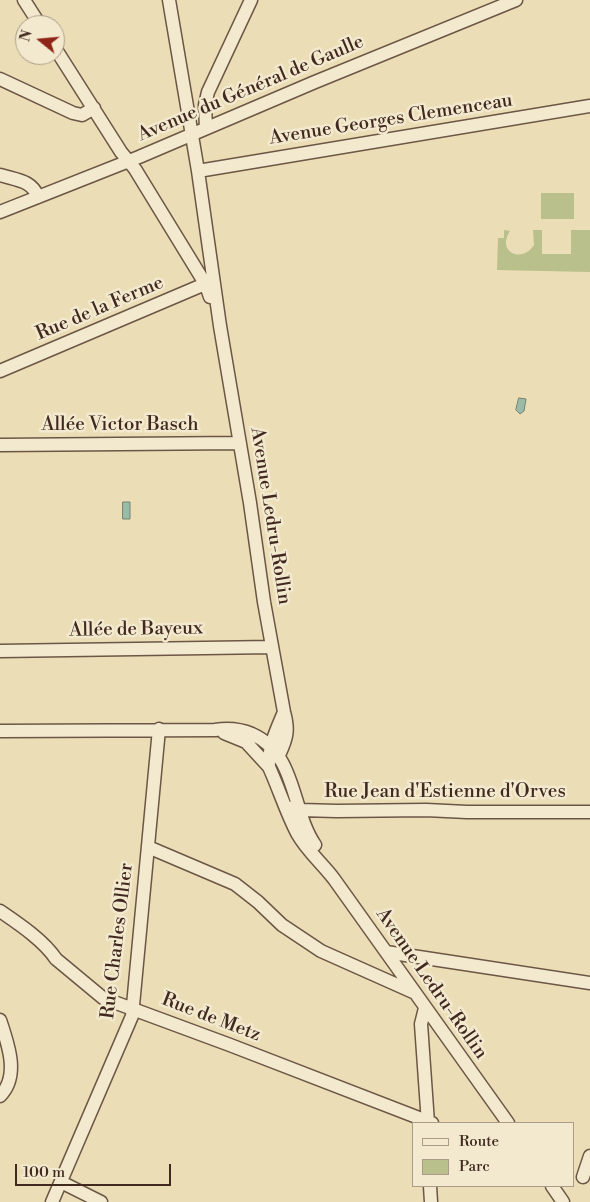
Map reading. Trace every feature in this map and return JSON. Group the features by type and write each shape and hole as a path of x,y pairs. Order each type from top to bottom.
{"street":[{"path":"24,0 34,15"},
{"path":"169,0 198,171 210,282"},
{"path":"185,92 192,102 202,102 251,0"},
{"name":"Avenue du Général de Gaulle","path":"0,212 516,0"},
{"name":"Avenue Ledru-Rollin","path":"65,63 210,282 220,326 284,712 274,754 277,783 297,833 313,856 324,866 507,1122"},
{"path":"0,79 73,113 82,115 94,108"},
{"path":"206,128 205,105 208,92"},
{"name":"Avenue Georges Clemenceau","path":"198,171 590,106"},
{"path":"0,175 28,183 35,189 38,198"},
{"name":"Rue de la Ferme","path":"0,371 210,282"},
{"name":"Allée Victor Basch","path":"0,445 240,443"},
{"name":"Allée de Bayeux","path":"0,651 272,647"},
{"path":"0,731 215,730 227,728 246,732 274,754"},
{"name":"Rue Charles Ollier","path":"52,1202 131,1021 159,730"},
{"path":"215,730 274,754"},
{"name":"Avenue Ledru-Rollin","path":"274,754 287,764 289,777 308,835 318,850 324,866"},
{"name":"Avenue Ledru-Rollin","path":"277,783 283,789 293,807 300,810"},
{"name":"Rue Jean d'Estienne d'Orves","path":"300,810 590,812"},
{"path":"148,847 235,884 258,902 282,926 321,952 413,992"},
{"name":"Rue de Metz","path":"0,911 41,943 56,959 103,998 230,1045 426,1122"},
{"path":"386,952 590,983"},
{"path":"425,1008 421,1024 429,1122"},
{"path":"0,1020 12,1064 11,1077 0,1096"},
{"path":"582,1177 590,1156"},
{"path":"61,1182 101,1202"},
{"path":"430,1187 431,1202"},
{"path":"553,1187 563,1202"}],"green space":[{"path":"541,193 574,193 574,219 541,219"},
{"path":"504,230 510,231 506,245 512,253 523,254 529,251 534,245 533,230 542,230 542,254 571,254 571,230 590,230 590,272 497,270 498,238 504,238"}],"shaded area":[{"path":"519,398 526,399 524,411 520,414 516,410"},
{"path":"123,502 130,502 130,519 123,519"}]}
